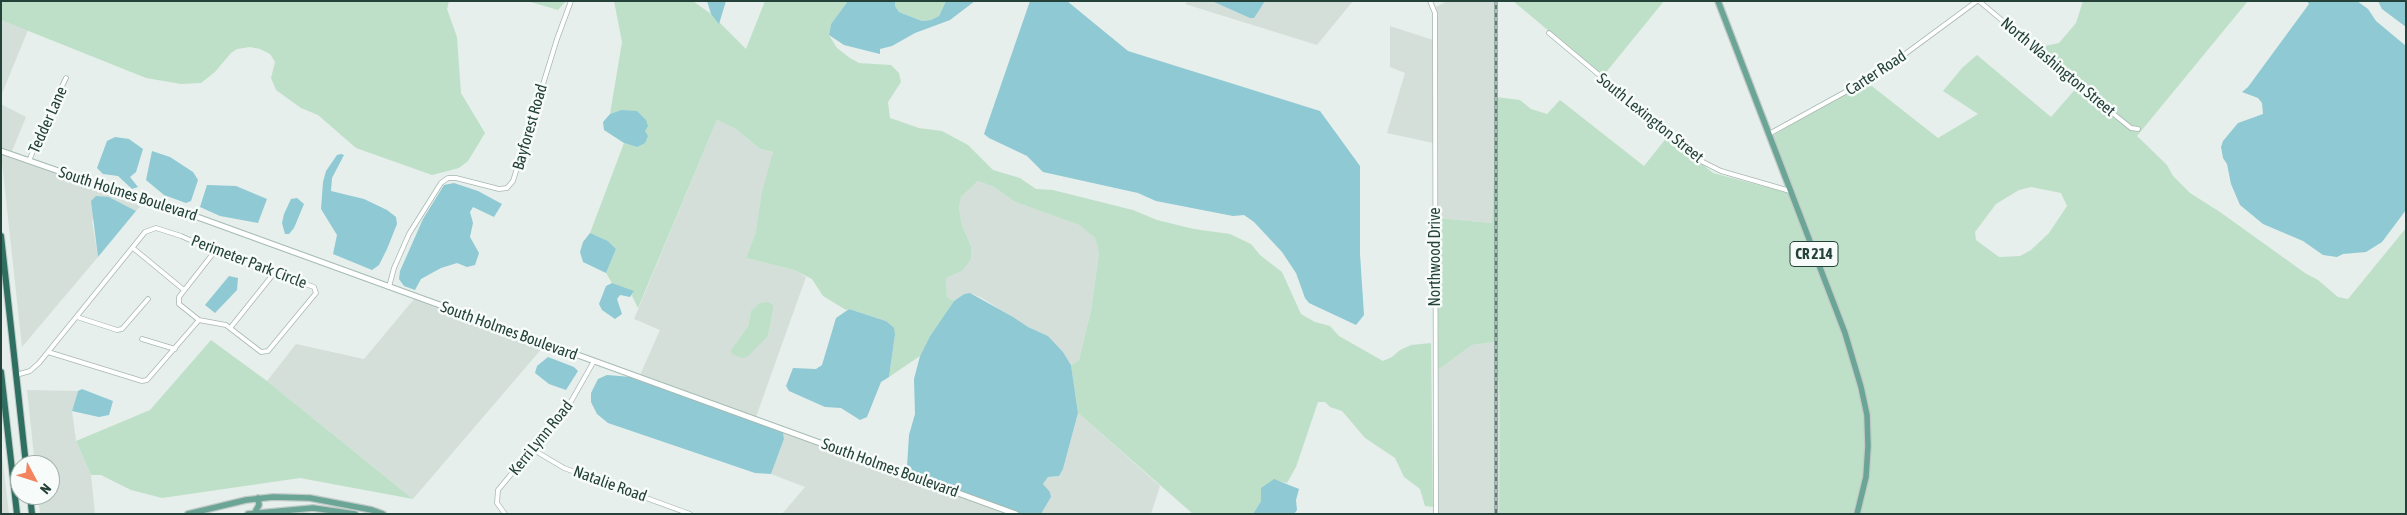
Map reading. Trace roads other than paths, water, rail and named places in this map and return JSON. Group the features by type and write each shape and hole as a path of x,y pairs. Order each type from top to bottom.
{"highway":[{"path":"1,236 25,455"},
{"path":"1,268 2,279 6,285"},
{"path":"1,372 17,514"}],"main road":[{"name":"CR 214","path":"1718,1 1851,351 1866,405 1868,456 1857,514"},
{"name":"South Holmes Boulevard","path":"1,151 145,198 1016,514"},
{"path":"255,513 260,505 258,498"},
{"path":"188,514 258,498 310,498 372,510 383,514"},
{"path":"248,514 313,508 355,514"}],"street":[{"name":"Bayforest Road","path":"389,287 394,268 409,234 440,182 448,178 456,178 499,189 507,188 513,181 557,38 571,1"},
{"name":"Northwood Drive","path":"1430,1 1435,13 1436,514"},
{"name":"Carter Road","path":"1769,134 1878,74 1978,1"},
{"name":"North Washington Street","path":"1978,1 2131,128 2138,129"},
{"name":"South Lexington Street","path":"1548,33 1703,162 1721,171 1790,191"},
{"name":"Tedder Lane","path":"30,161 44,124 66,78"},
{"name":"Perimeter Park Circle","path":"16,375 33,369 145,232 156,228 181,236 235,260 314,286 316,293 268,351 261,352 231,327 199,320"},
{"path":"133,248 184,290"},
{"path":"48,352 142,381 151,378 199,320 179,304 179,297 215,251"},
{"path":"231,327 274,272"},
{"path":"77,317 117,330 122,329 148,299"},
{"path":"142,339 175,349"},
{"name":"Kerri Lynn Road","path":"506,514 497,503 498,490 569,405 594,361"},
{"name":"Natalie Road","path":"532,449 564,468 690,514"}],"water":[{"path":"707,1 726,1 719,24 711,14"},
{"path":"848,1 895,1 895,6 899,12 922,21 931,20 939,16 946,1 975,1 950,20 915,33 892,46 880,49 880,54 844,45 829,35 831,24"},
{"path":"1030,1 1067,1 1128,51 1320,111 1360,166 1360,254 1364,315 1356,325 1309,303 1305,298 1296,273 1282,252 1254,222 1244,215 1233,216 1156,201 1138,193 1043,172 1027,156 984,134"},
{"path":"1212,1 1265,1 1254,18 1250,18"},
{"path":"2307,1 2357,1 2368,9 2376,21 2406,46 2406,210 2382,242 2366,252 2343,254 2337,257 2323,255 2303,241 2263,224 2240,205 2231,184 2227,164 2223,158 2221,147 2223,141 2238,123 2263,114 2262,103 2258,98 2242,92 2248,87 2309,4"},
{"path":"2378,1 2406,1 2406,27 2382,9"},
{"path":"621,110 637,111 646,120 648,126 645,131 648,136 645,143 637,147 624,143 604,130 603,122 610,114"},
{"path":"115,137 129,139 143,149 136,172 130,177 138,187 132,189 118,176 103,174 97,168 107,141"},
{"path":"152,151 170,157 193,172 198,180 191,201 186,203 164,195 146,180"},
{"path":"337,155 344,155 332,178 331,191 364,199 387,210 396,217 397,224 387,249 379,265 372,270 333,254 337,235 321,209 323,182 326,171"},
{"path":"454,183 478,191 502,204 494,217 473,207 470,212 473,223 470,237 479,253 475,265 467,267 457,263 441,268 421,279 415,290 404,286 399,279 400,271 423,219 444,185"},
{"path":"207,185 236,186 267,199 258,223 220,216 200,207"},
{"path":"96,196 109,197 136,211 98,257 91,201"},
{"path":"297,198 304,204 294,228 289,234 285,234 282,223 284,214 291,199"},
{"path":"590,233 608,241 616,249 606,273 583,262 580,252 583,242"},
{"path":"229,276 238,278 237,290 215,313 205,305"},
{"path":"612,283 634,291 630,297 620,295 617,299 622,314 615,319 602,310 599,304 606,286"},
{"path":"970,293 1028,327 1048,336 1063,352 1071,365 1078,413 1063,469 1059,476 1048,477 1043,484 1050,492 1051,497 1041,514 1022,514 910,473 907,467 909,435 915,414 914,379 920,356 930,336 954,301 964,294"},
{"path":"849,309 886,321 894,328 895,335 889,377 881,382 867,417 860,420 841,408 825,407 789,391 786,386 793,368 816,369 822,365 836,318"},
{"path":"548,357 574,367 578,371 566,390 549,384 535,373 537,366"},
{"path":"607,375 631,377 783,432 784,439 771,474 755,473 608,423 597,414 591,402 591,393 598,379"},
{"path":"82,389 113,401 109,415 99,417 72,411 78,391"},
{"path":"1274,479 1299,489 1296,500 1297,510 1294,514 1253,514 1261,501 1261,488"}],"railway":[{"path":"1496,1 1496,514"}]}
